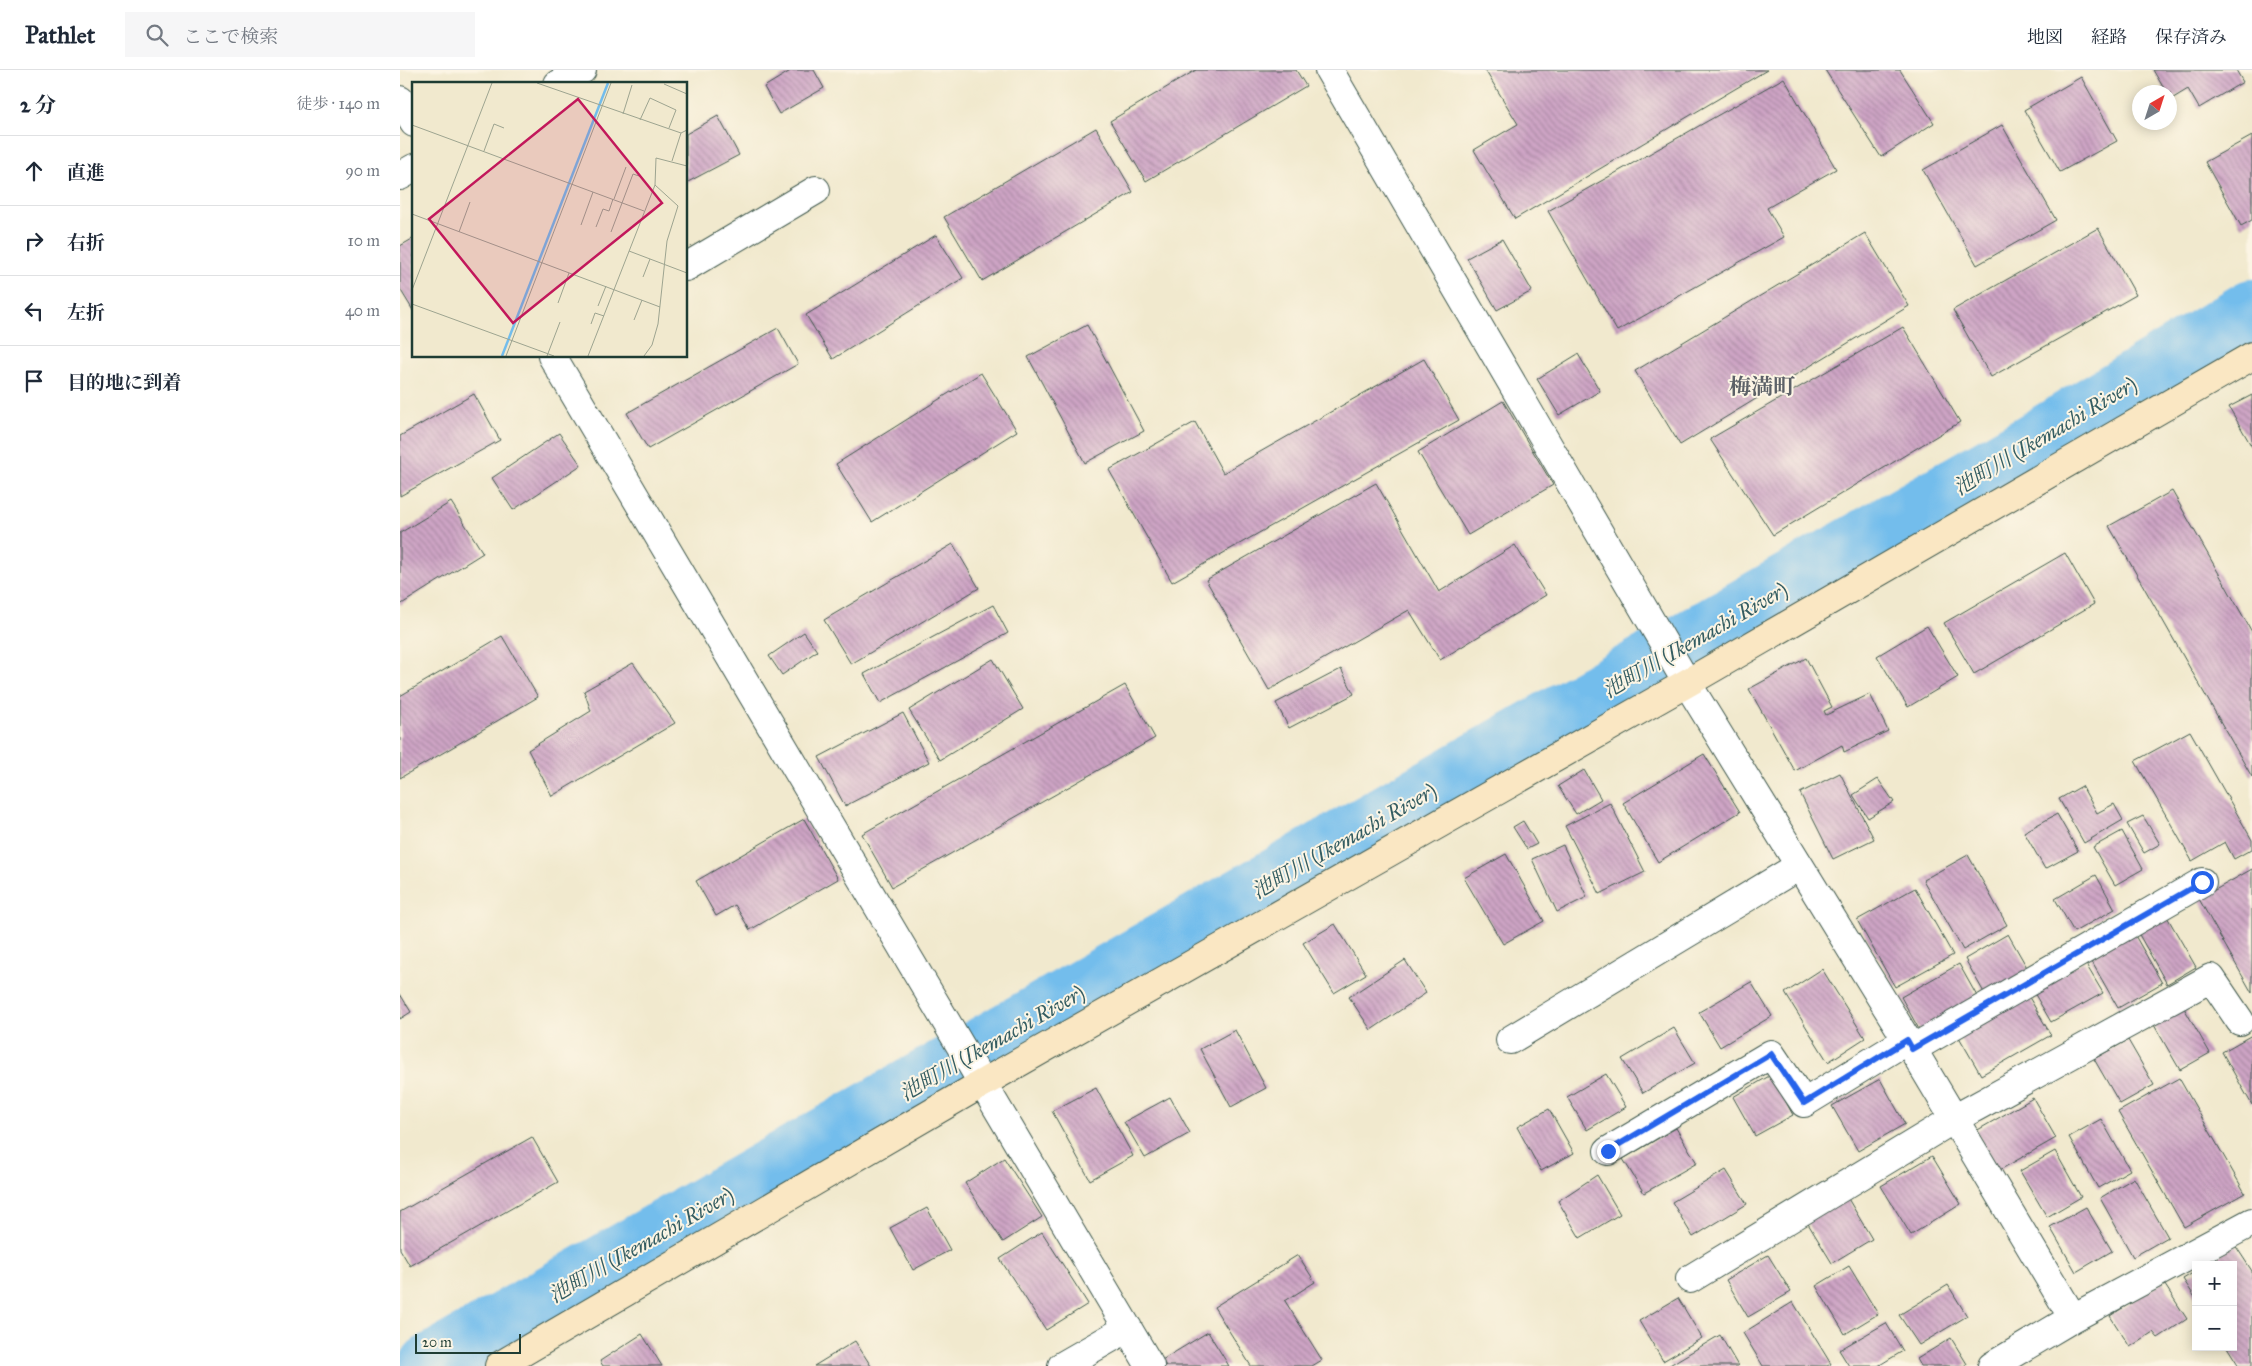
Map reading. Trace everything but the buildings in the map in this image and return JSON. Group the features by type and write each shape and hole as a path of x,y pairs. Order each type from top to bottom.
{"street":[{"path":"561,82 582,70"},
{"path":"1329,70 1687,683 1910,1044 2073,1318"},
{"path":"400,100 412,120"},
{"path":"400,176 412,169"},
{"path":"688,265 816,190"},
{"path":"499,1366 983,1083 1687,683 2252,356"},
{"path":"553,358 1150,1366"},
{"path":"1510,1040 1799,866"},
{"path":"1608,1151 1771,1054 1804,1103 2202,882"},
{"path":"1690,1279 1954,1119 2211,978 2240,1021"},
{"path":"1992,1366 2073,1318 2252,1222"},
{"path":"1062,1366 1128,1328"}],"waterway":[{"name":"池町川 (Ikemachi River)","path":"431,1366 2029,447 2252,311"}],"district":[{"name":"梅満町","path":"1762,386"}],"route":[{"path":"1608,1151 1771,1054 1804,1103 1907,1040 1912,1049 2202,882"}]}
